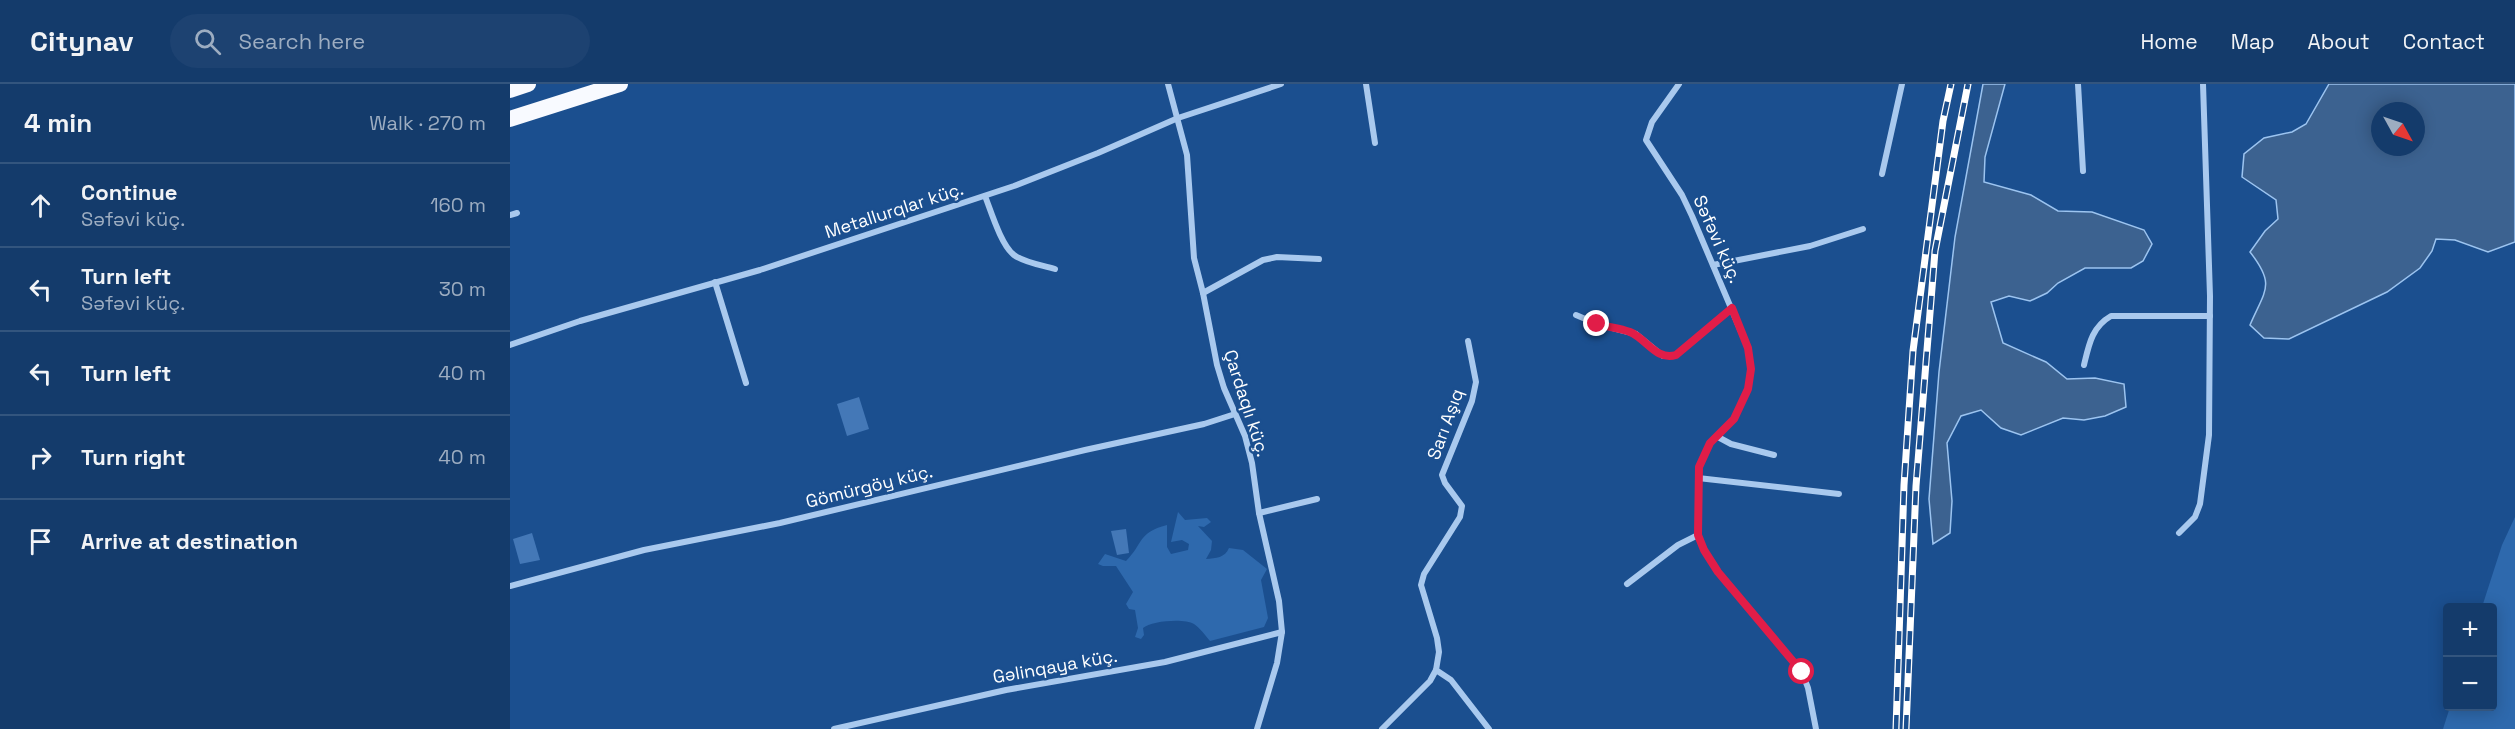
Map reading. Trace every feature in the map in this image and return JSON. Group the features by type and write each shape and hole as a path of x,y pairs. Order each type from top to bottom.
{"highway":[{"path":"510,90 528,84"},
{"path":"510,119 620,84"}],"street":[{"name":"Çardaqlı küç.","path":"1168,84 1187,154 1194,258 1217,365 1251,464 1259,513 1279,601 1282,632 1276,663 1257,729"},
{"name":"Metallurqlar küç.","path":"510,345 580,321 716,282 985,196 1098,153 1178,118 1281,84"},
{"path":"1366,84 1375,143"},
{"name":"Səfəvi küç.","path":"1679,84 1652,122 1646,140 1682,195 1748,348 1751,369 1748,389 1734,419 1703,454 1698,478 1698,535 1704,550 1718,572 1802,672 1808,687 1816,729"},
{"path":"1882,174 1902,84"},
{"path":"2078,84 2084,171"},
{"path":"2179,533 2196,517 2200,504 2209,435 2210,316 2203,84"},
{"path":"985,196 1007,247 1013,254 1023,260 1055,269"},
{"path":"1713,265 1810,246 1863,230"},
{"path":"1203,293 1263,260 1277,257 1319,259"},
{"path":"716,282 746,383"},
{"path":"1576,315 1597,324 1636,334 1663,356 1670,357 1676,355 1732,308"},
{"path":"2084,364 2092,336 2101,322 2111,316 2210,316"},
{"name":"Sarı Aşıq","path":"1436,670 1439,652 1437,638 1421,585 1424,574 1460,517 1462,506 1442,476 1472,400 1476,382 1468,341"},
{"name":"Gömürgöy küç.","path":"510,586 644,550 780,523 1204,424 1235,414"},
{"path":"1718,437 1731,444 1774,454"},
{"path":"1698,478 1839,494"},
{"path":"1259,513 1317,499"},
{"path":"1627,584 1678,544 1698,535"},
{"name":"Gəlinqaya küç.","path":"834,729 1006,690 1165,662 1282,632"},
{"path":"1382,729 1430,681 1436,670 1451,680 1489,729"}],"shaded area":[{"path":"1983,84 2005,84 1985,157 1984,182 2031,195 2058,211 2092,212 2144,230 2152,244 2143,261 2131,268 2085,268 2058,283 2047,293 2030,301 2009,296 1991,302 2003,343 2046,362 2067,379 2095,378 2124,384 2126,407 2105,416 2084,420 2063,418 2021,435 2001,428 1981,410 1961,416 1947,443 1952,501 1950,533 1933,544 1929,499 1939,372 1955,237"},
{"path":"2329,84 2515,84 2515,242 2488,252 2455,240 2436,239 2432,251 2420,268 2387,292 2289,339 2264,338 2250,325 2263,295 2265,280 2263,272 2250,252 2265,231 2278,219 2276,200 2242,177 2244,154 2264,138 2292,132 2306,124"},
{"path":"1178,512 1185,520 1207,518 1211,522 1204,527 1198,526 1212,541 1211,550 1206,559 1223,556 1229,548 1243,550 1267,569 1261,580 1268,618 1264,627 1210,641 1194,624 1168,621 1147,626 1143,628 1144,635 1141,639 1135,637 1138,628 1135,610 1129,609 1126,604 1133,592 1116,566 1098,564 1105,554 1126,561 1150,531 1167,525 1167,547 1171,554 1188,550 1189,544 1182,540 1171,542"},
{"path":"2515,517 2515,729 2443,729 2449,711 2497,711 2497,603 2483,603 2502,545"}],"building":[{"path":"859,397 869,429 847,436 837,404"},
{"path":"1126,529 1129,553 1117,555 1111,531"},
{"path":"532,533 540,560 520,564 513,539"}],"railway":[{"path":"1896,729 1904,485 1913,351 1943,121 1951,84"},
{"path":"1906,729 1916,486 1935,251 1968,84"}],"route":[{"path":"1597,324 1636,334 1663,356 1670,357 1676,355 1732,308 1748,348 1751,369 1748,389 1734,419 1710,443 1703,454 1699,467 1698,535 1704,550 1718,572 1802,672"}]}
